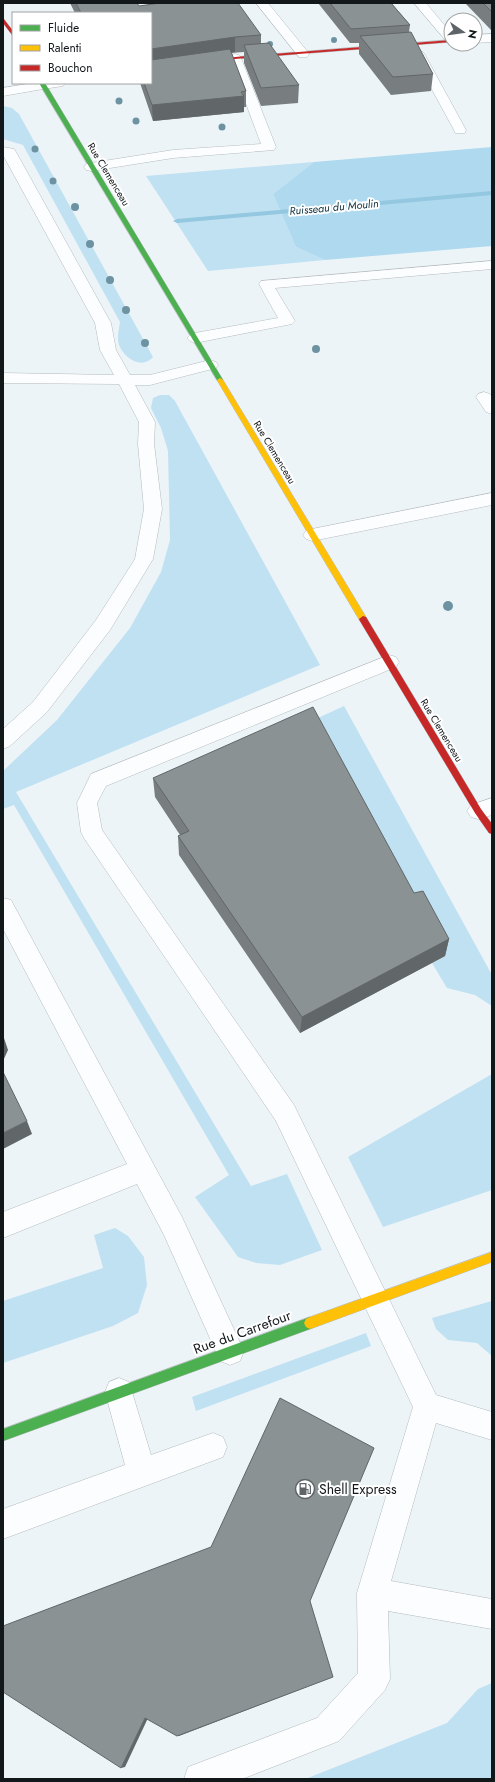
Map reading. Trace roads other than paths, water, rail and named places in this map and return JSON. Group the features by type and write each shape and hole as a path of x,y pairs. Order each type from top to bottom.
{"street":[{"path":"262,3 303,54"},
{"path":"420,3 443,30"},
{"path":"3,19 12,33"},
{"path":"152,70 235,58 414,45 443,41"},
{"path":"414,45 460,130"},
{"path":"92,167 173,154 269,147 235,58"},
{"path":"3,92 42,84"},
{"name":"Rue Clemenceau","path":"42,84 389,662 485,808 492,831"},
{"path":"3,151 9,152 103,322 108,350 147,422 146,444 153,509 144,559 103,625 40,707 3,741"},
{"path":"195,338 287,321 266,284 492,265"},
{"path":"3,378 150,380 210,365"},
{"path":"312,535 492,499"},
{"path":"200,1779 328,1730 374,1679 372,1593 426,1406 376,1298 285,1113 92,832 88,803 98,780 389,662"},
{"path":"3,907 173,1226 230,1351"},
{"path":"3,1225 143,1170"},
{"name":"Rue du Carrefour","path":"3,1434 492,1257"},
{"path":"119,1392 142,1473"},
{"path":"426,1406 492,1426"},
{"path":"3,1524 213,1447"},
{"path":"372,1593 492,1614"}],"waterway":[{"name":"Ruisseau du Moulin","path":"177,221 492,193"}],"place":[{"name":"Shell Express","path":"305,1489"}]}
